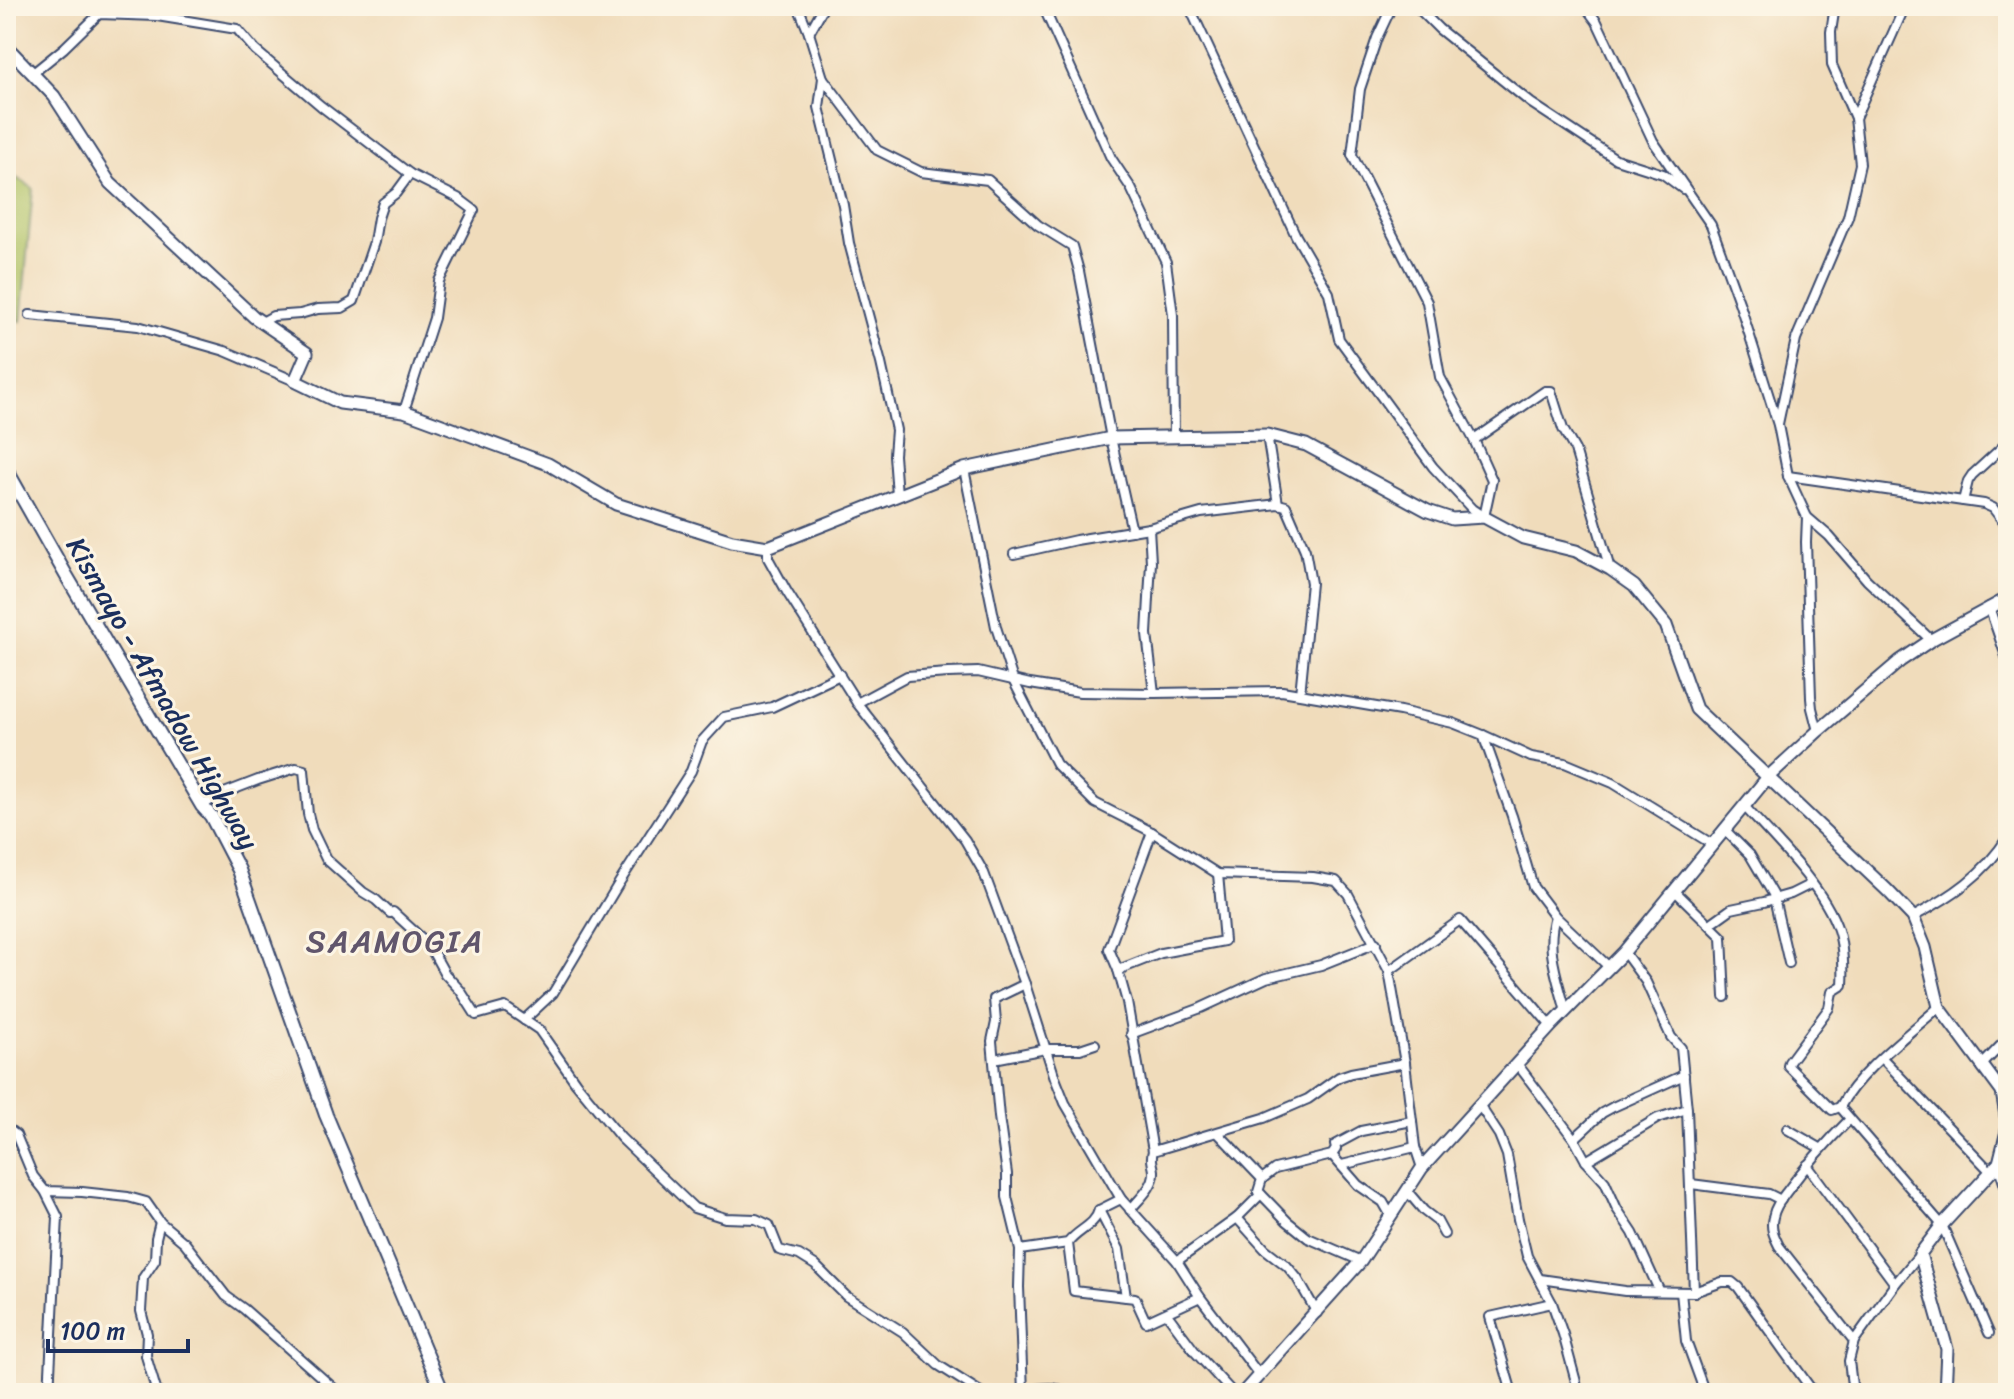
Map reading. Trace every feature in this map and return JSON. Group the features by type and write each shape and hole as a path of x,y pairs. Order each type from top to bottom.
{"main road":[{"name":"Kismayo - Afmadow Highway","path":"6,469 202,806 211,816 239,870 326,1115 443,1393"}],"street":[{"path":"798,6 823,78 877,150 921,172 988,180 1038,225 1072,246 1132,531"},
{"path":"809,33 824,6"},
{"path":"1043,6 1111,158 1131,188 1166,262 1173,315 1174,437"},
{"path":"1189,6 1296,236 1329,293 1339,339 1433,467 1472,509 1484,517 1523,538 1576,551 1634,586 1666,625 1696,709 1913,917 1925,947 1939,1007 2002,1092 2008,1127 1995,1168 1942,1225 1854,1341 1849,1361 1853,1393"},
{"path":"1392,6 1377,38 1360,89 1352,155 1427,302 1440,377 1492,480 1484,517"},
{"path":"1416,6 1439,29 1531,103 1616,159 1663,174 1689,195"},
{"path":"1585,6 1597,22 1653,141 1711,225 1778,425 1788,476 1807,517 1829,536 1867,580 1931,640"},
{"path":"1778,425 1796,339 1848,217 1860,164 1855,118 1832,65 1831,32 1835,6"},
{"path":"1855,118 1905,6"},
{"path":"32,74 99,14 157,16 237,29 255,50 321,106 410,174 458,198 474,210 439,281 434,318 404,411"},
{"path":"6,46 54,96 110,183 254,317 307,353 295,381"},
{"path":"823,78 819,107 896,430 897,495"},
{"path":"262,322 273,316 342,308 354,301 374,242 383,203 396,193 410,174"},
{"path":"30,315 138,326 225,351 340,403 404,411 548,464 616,504 732,541 768,547 964,469 1111,438 1267,435 1306,445 1428,511 1452,519 1484,517"},
{"path":"1474,440 1545,391 1551,391 1563,429 1575,450 1610,569"},
{"path":"1267,435 1278,504"},
{"path":"1963,501 1972,475 2008,442"},
{"path":"964,469 996,627 1013,680 1056,764 1095,803 1152,832 1218,874 1313,877 1336,881 1348,894 1389,971 1415,1147 1422,1168"},
{"path":"1788,476 1988,505 2008,528"},
{"path":"1014,554 1149,528 1201,513 1278,504 1286,506 1305,550 1311,583 1300,694"},
{"path":"1807,517 1811,698 1818,731"},
{"path":"1149,528 1151,562 1147,634 1154,693"},
{"path":"768,547 768,558 787,592 857,703 965,840 984,873 1065,1103 1121,1199 1177,1261 1200,1297 1260,1376"},
{"path":"1248,1392 1361,1261 1422,1168 1551,1026 1624,952 1768,777 1900,661 1931,640 2008,598"},
{"path":"1989,607 2008,662"},
{"path":"857,703 907,676 978,672 1080,692 1282,691 1453,723 1531,757 1565,763 1613,783 1712,844"},
{"path":"524,1020 553,993 691,771 702,741 724,717 772,707 840,675"},
{"path":"1483,735 1533,887 1555,916 1609,967"},
{"path":"202,806 219,795 258,780 296,768 304,770 308,814 326,859 429,945 445,974 476,1015 505,1007 539,1030 576,1083 621,1138 694,1208 725,1218 756,1219 769,1225 779,1250 799,1255 815,1265 846,1296 903,1332 938,1365 982,1393"},
{"path":"1744,806 1826,903 1839,935 1843,983 1832,992 1829,1008 1788,1066 1832,1110 1840,1107 1848,1092 1939,1007"},
{"path":"1725,830 1750,855 1774,899 1789,963"},
{"path":"1130,1210 1151,1185 1153,1151 1127,1002 1109,949 1152,832"},
{"path":"1913,917 1975,877 2008,837"},
{"path":"1118,970 1161,953 1224,941 1218,874"},
{"path":"1710,924 1731,909 1791,894 1811,884"},
{"path":"1675,891 1724,940 1725,997"},
{"path":"1555,916 1550,932 1550,948 1566,1012"},
{"path":"1389,971 1460,920 1551,1026"},
{"path":"1131,1034 1201,1008 1266,978 1321,965 1376,943"},
{"path":"1624,952 1646,982 1671,1037 1681,1048 1691,1184 1694,1292"},
{"path":"1025,984 994,999 996,1022 992,1041 1007,1197 1020,1250 1023,1392 1049,1388 1062,1390 1062,1393"},
{"path":"1982,1065 2008,1038"},
{"path":"994,1059 1046,1049 1080,1049 1095,1044"},
{"path":"1882,1058 1995,1168 2008,1190"},
{"path":"1153,1151 1264,1118 1308,1099 1339,1077 1405,1063"},
{"path":"1518,1065 1574,1139 1586,1161 1605,1182 1659,1290"},
{"path":"1574,1139 1602,1113 1684,1075"},
{"path":"1480,1106 1499,1135 1507,1155 1520,1232 1530,1262 1552,1303 1579,1393"},
{"path":"1840,1107 1942,1225 1989,1333"},
{"path":"1586,1161 1658,1118 1687,1109"},
{"path":"1850,1119 1820,1148 1781,1200 1775,1209 1772,1232 1779,1246 1854,1341"},
{"path":"1361,1261 1308,1238 1287,1221 1258,1192 1262,1179 1275,1169 1332,1155 1335,1145 1361,1131 1412,1121"},
{"path":"6,1127 16,1135 33,1176 45,1191 58,1217 49,1393"},
{"path":"1787,1129 1820,1148"},
{"path":"1218,1133 1262,1179"},
{"path":"1342,1165 1415,1147"},
{"path":"1332,1155 1358,1185 1383,1202 1391,1216"},
{"path":"1807,1165 1895,1284"},
{"path":"1691,1184 1769,1194 1781,1200"},
{"path":"45,1191 128,1197 146,1202 160,1222 185,1243 226,1296 339,1393"},
{"path":"1407,1191 1437,1221 1444,1234"},
{"path":"1177,1261 1237,1218 1261,1194"},
{"path":"1020,1250 1068,1243 1096,1219 1099,1210 1121,1199"},
{"path":"1099,1210 1119,1249 1126,1297"},
{"path":"1237,1218 1265,1249 1287,1266 1317,1313"},
{"path":"157,1393 146,1356 147,1334 141,1311 143,1278 155,1260 160,1222"},
{"path":"1068,1243 1074,1291 1135,1298 1146,1322 1200,1297"},
{"path":"1920,1254 1947,1349 1945,1393"},
{"path":"1540,1279 1625,1291 1681,1292 1694,1292 1722,1282 1732,1282 1814,1393"},
{"path":"1681,1292 1686,1341 1705,1393"},
{"path":"1512,1393 1490,1317 1552,1303"},
{"path":"1167,1314 1196,1353 1233,1393"}],"green space":[{"path":"6,172 33,188 21,321 6,318"}],"district":[{"name":"SAAMOGIA","path":"395,941"}]}
